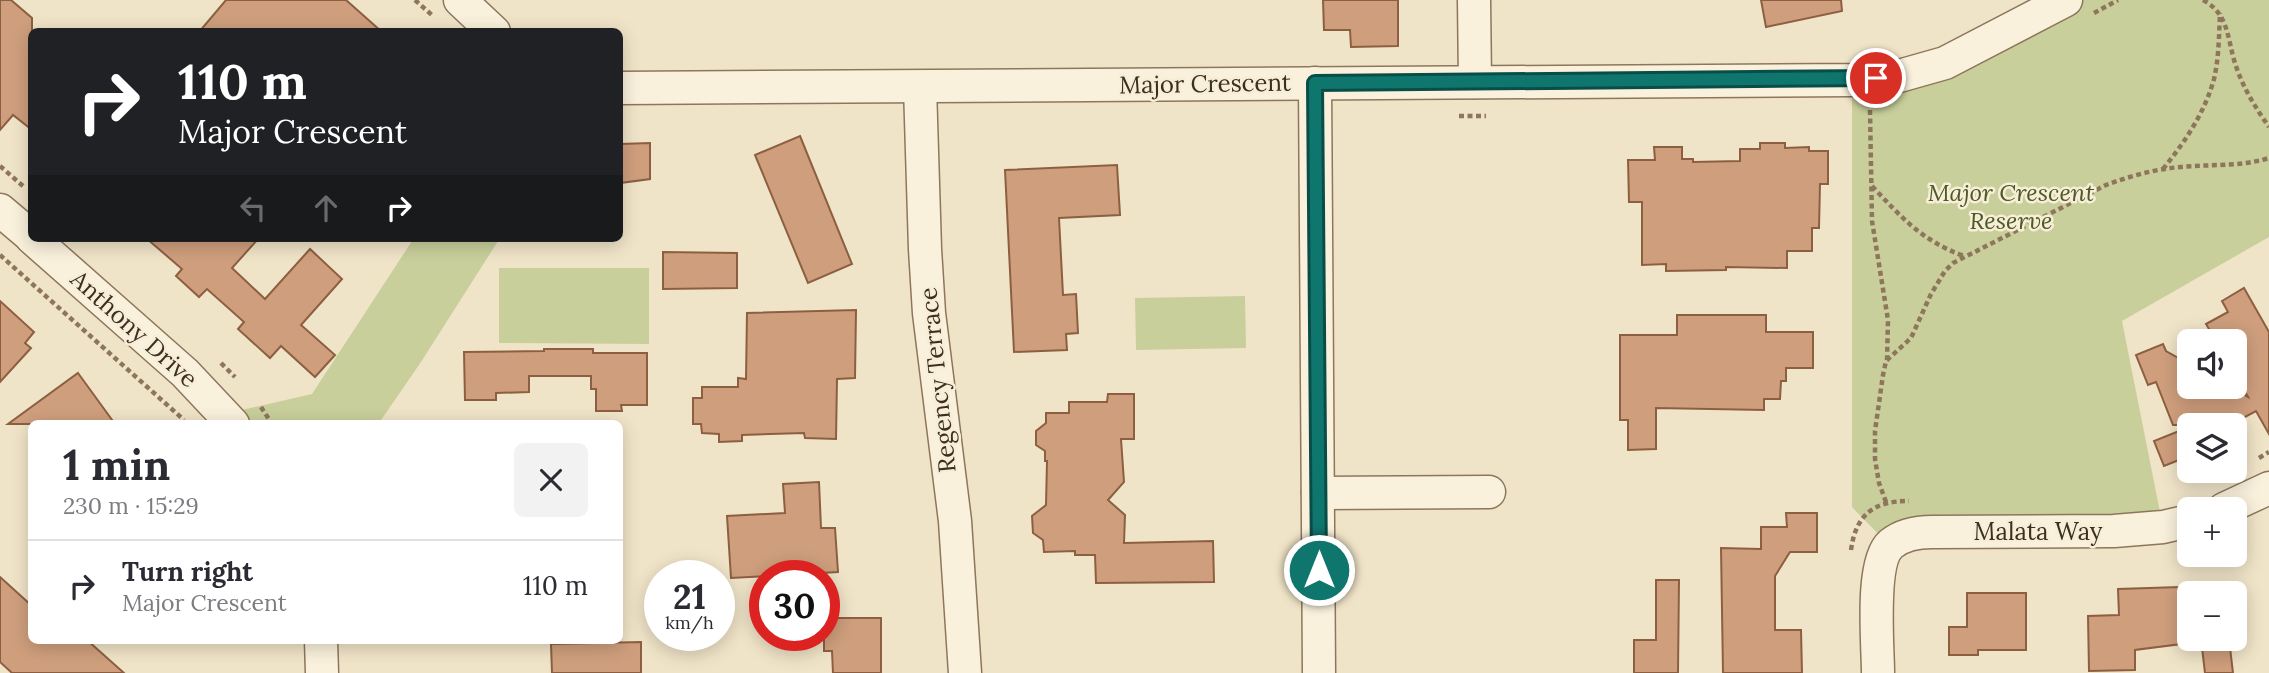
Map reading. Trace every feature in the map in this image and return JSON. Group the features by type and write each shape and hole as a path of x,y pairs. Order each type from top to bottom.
{"street":[{"path":"460,0 490,28"},
{"path":"1474,0 1475,82"},
{"name":"Major Crescent","path":"623,88 1852,80 1899,76 1957,58 2066,0"},
{"path":"1315,83 1319,673"},
{"name":"Regency Terrace","path":"920,87 929,313 955,521 965,673"},
{"name":"Anthony Drive","path":"0,210 28,234"},
{"name":"Anthony Drive","path":"37,242 168,358 229,420"},
{"path":"2247,498 2269,488"},
{"path":"1318,493 1489,492"},
{"name":"Malata Way","path":"1878,673 1877,585 1883,556 1889,545 1899,539 1921,532 2114,531 2177,524"},
{"path":"321,644 322,673"}],"path":[{"path":"2203,0 2220,13 2227,25 2234,62 2269,127"},
{"path":"2162,169 2189,134 2208,97 2218,54 2220,13"},
{"path":"1870,110 1872,221 1888,320 1886,361 1875,445 1879,484 1886,502"},
{"path":"1886,361 1911,338 1945,271 1964,257 2123,178 2162,169 2235,165 2269,158"},
{"path":"0,166 25,188"},
{"path":"1871,185 1897,214 1920,234 1934,244 1964,257"},
{"path":"0,255 183,420"}],"green space":[{"name":"Major Crescent Reserve","path":"2066,0 2269,0 2269,237 2122,321 2163,527 1889,545 1852,507 1852,80 1899,76"},
{"path":"411,242 497,242 381,420 230,420 224,414 312,394"},
{"path":"499,268 649,268 649,344 499,343"},
{"path":"1245,296 1246,348 1136,350 1135,298"}],"building":[{"path":"0,0 11,0 32,18 32,28 28,28 28,127 13,115 0,130"},
{"path":"226,0 346,0 378,28 202,28"},
{"path":"1323,0 1398,0 1398,46 1351,47 1350,30 1324,30"},
{"path":"1761,0 1841,0 1842,11 1766,27"},
{"path":"800,136 852,264 808,283 755,155"},
{"path":"650,143 650,179 623,183 623,144"},
{"path":"1760,143 1785,143 1785,148 1809,147 1809,151 1828,151 1828,184 1820,184 1819,228 1812,228 1812,251 1787,251 1787,268 1726,267 1726,270 1666,271 1666,264 1642,265 1642,202 1629,202 1628,160 1655,160 1654,147 1682,147 1682,159 1693,159 1693,162 1740,161 1740,149 1760,149"},
{"path":"1117,165 1120,215 1059,218 1063,295 1076,294 1078,333 1066,334 1067,350 1014,352 1005,170"},
{"path":"151,242 255,242 232,268 265,299 310,249 342,279 301,325 335,355 315,377 281,346 270,358 238,329 244,322 207,289 199,297 176,276 182,269"},
{"path":"663,252 737,253 737,288 663,289"},
{"path":"2244,288 2269,332 2269,434 2256,411 2247,416 2247,413 2177,413 2177,425 2173,425 2156,382 2148,385 2136,355 2163,344 2166,351 2177,357 2177,399 2247,399 2247,329 2209,329 2206,324 2228,312 2222,301"},
{"path":"0,301 34,332 25,343 31,348 0,382"},
{"path":"856,310 855,378 837,379 836,439 805,438 804,433 742,435 742,441 719,442 719,434 702,433 701,424 693,424 693,398 702,398 702,387 738,387 738,378 746,379 747,313"},
{"path":"1677,315 1766,315 1766,332 1813,332 1813,368 1786,368 1786,381 1781,381 1780,399 1764,399 1764,410 1656,408 1656,449 1628,450 1628,420 1620,420 1620,335 1677,335"},
{"path":"544,349 647,353 647,405 621,405 622,411 596,411 596,389 591,389 591,376 529,376 529,392 496,393 496,400 465,400 464,352"},
{"path":"78,373 112,420 28,420 28,424 8,424"},
{"path":"1108,394 1134,394 1134,439 1121,439 1124,482 1108,500 1125,515 1124,543 1213,541 1214,582 1096,583 1095,555 1075,555 1075,551 1044,552 1043,540 1033,533 1032,516 1046,505 1047,461 1045,451 1036,445 1036,431 1046,423 1046,413 1069,413 1069,402 1107,402"},
{"path":"2177,432 2177,461 2164,466 2154,441"},
{"path":"819,482 821,528 835,528 837,560 749,560 749,577 735,578 735,560 730,560 727,516 785,513 783,484"},
{"path":"1786,513 1817,513 1817,552 1790,552 1775,576 1775,630 1801,630 1802,673 1723,673 1721,548 1761,549 1761,527 1787,527"},
{"path":"0,577 28,602 28,644 91,644 124,673 12,673 0,662"},
{"path":"1656,580 1679,580 1678,673 1634,673 1634,640 1656,640"},
{"path":"2177,587 2177,645 2135,650 2135,670 2089,671 2088,616 2119,615 2118,589"},
{"path":"1967,593 2026,593 2026,650 1978,650 1978,655 1949,655 1949,627 1967,627"},
{"path":"840,618 881,618 881,673 833,673 832,651 840,651"},
{"path":"641,642 641,673 552,673 551,644"},
{"path":"2202,651 2230,651 2233,673 2205,673"}],"route":[{"path":"1319,570 1315,83 1876,78"}]}
